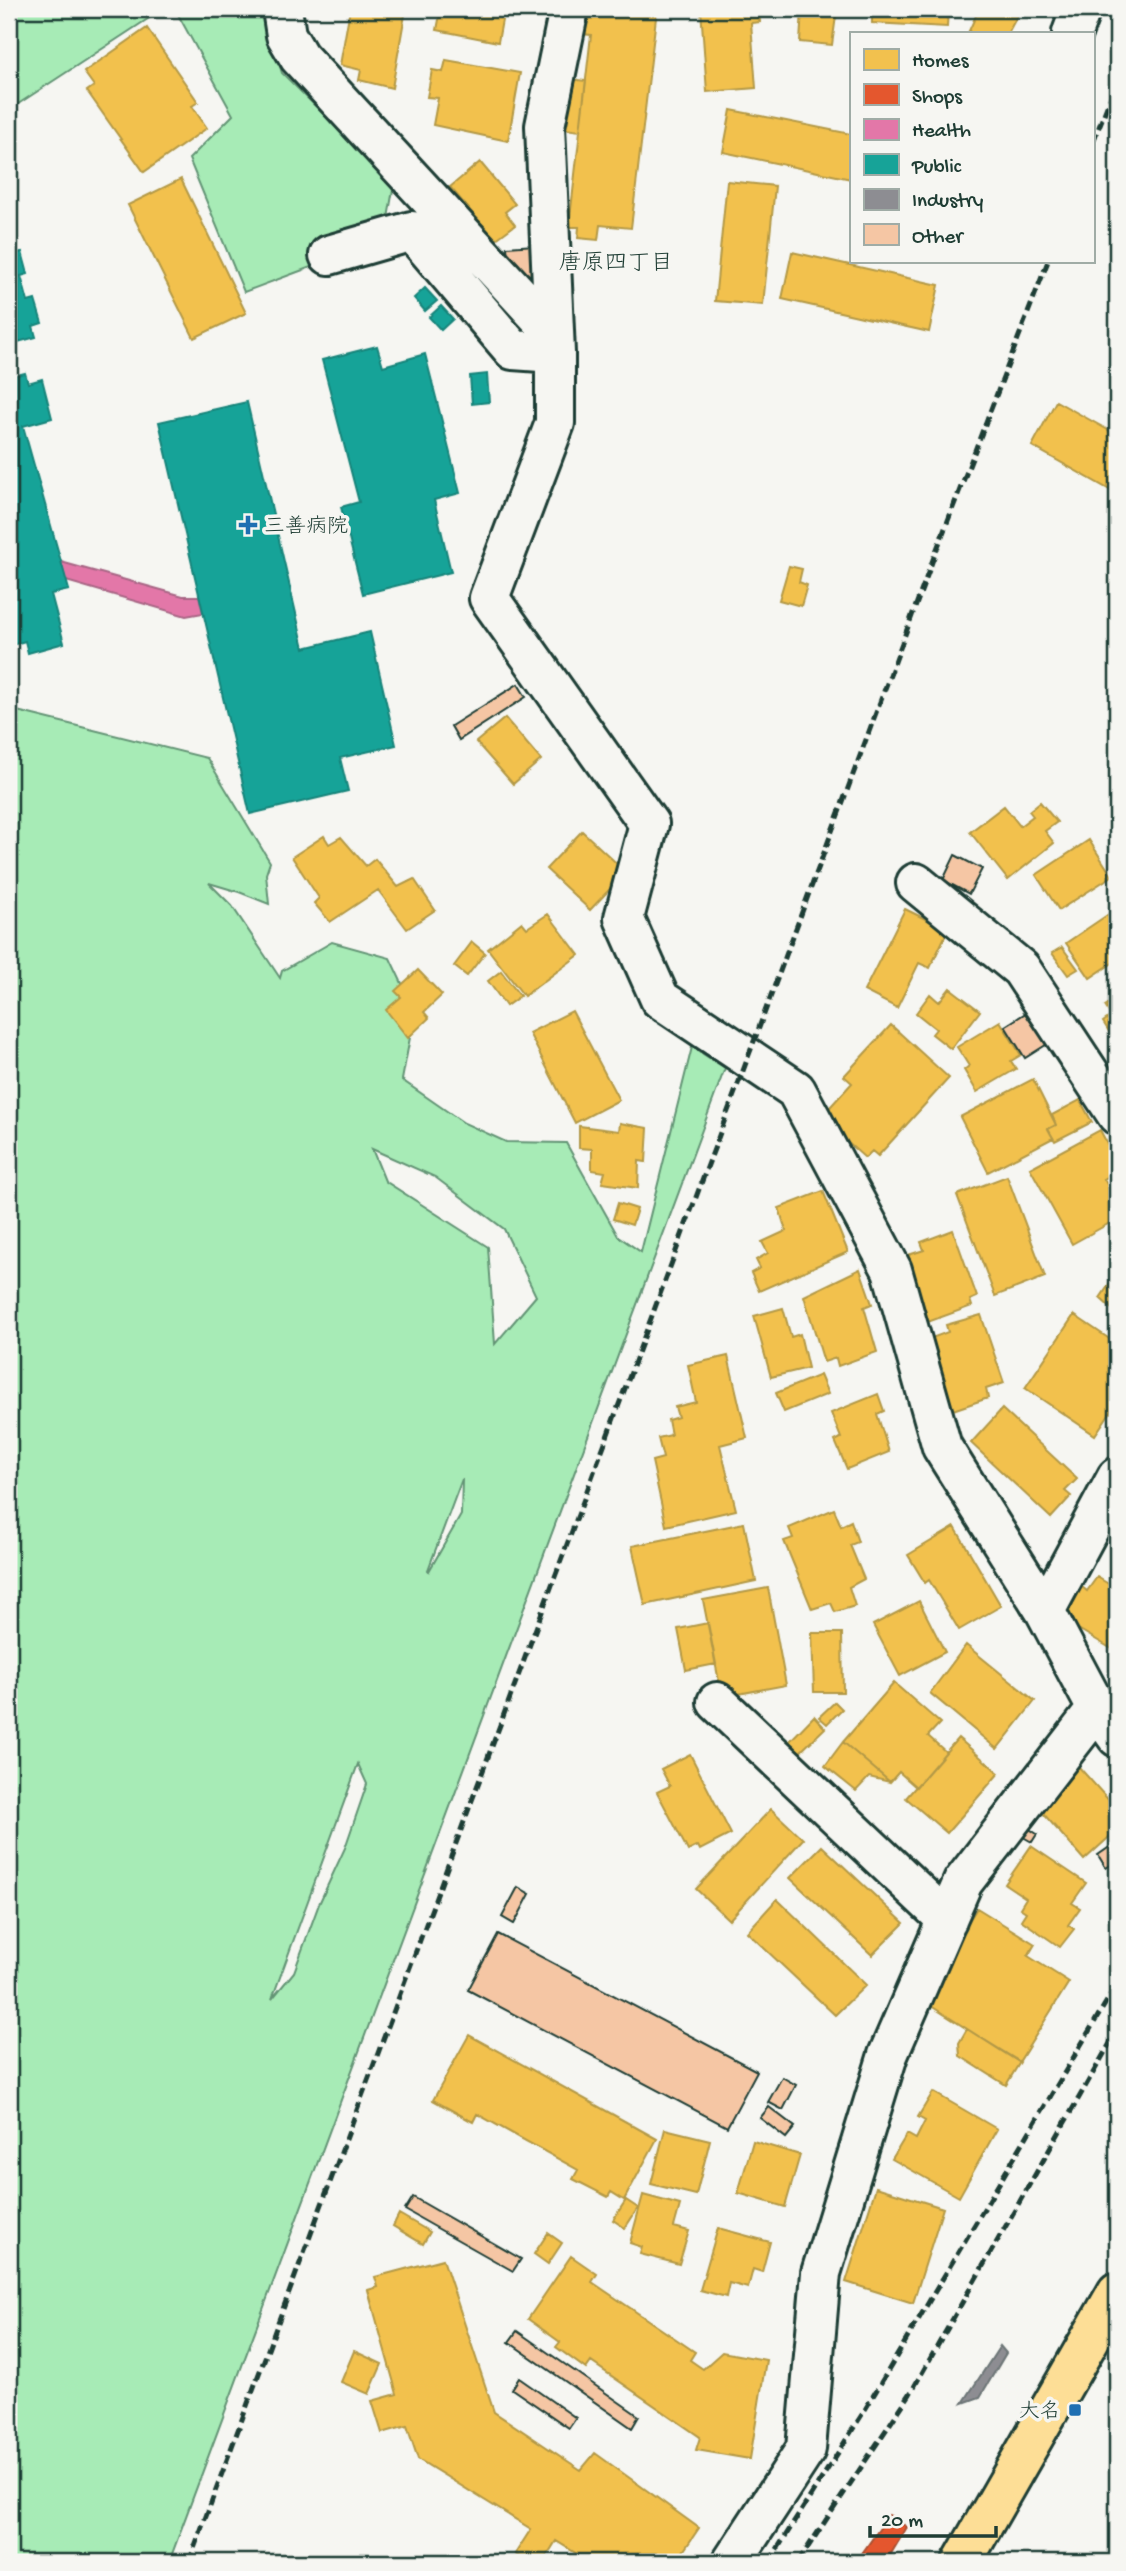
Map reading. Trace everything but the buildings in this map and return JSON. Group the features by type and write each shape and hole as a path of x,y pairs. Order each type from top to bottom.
{"highway":[{"path":"962,2562 1117,2291"}],"street":[{"path":"282,9 286,36 299,58 554,343"},
{"path":"569,9 545,126 555,423 489,598 649,824 624,918 660,999 796,1090 892,1270 942,1447 1045,1611 1107,1723 963,1882 888,2055 821,2273 806,2449 732,2562"},
{"path":"1072,32 1081,9"},
{"path":"330,255 412,231 513,350 554,343"},
{"path":"916,883 1021,969 1117,1115"},
{"path":"1045,1611 1117,1477"},
{"path":"717,1702 947,1920"}],"green space":[{"path":"9,9 163,9 9,110"},
{"path":"175,9 262,9 282,73 394,184 388,218 311,267 244,292 189,159 233,115"},
{"path":"9,709 207,758 270,862 266,874 269,904 209,883 232,906 280,978 282,971 332,942 390,958 415,1011 402,1080 464,1123 506,1142 566,1143 618,1236 641,1252 692,1047 725,1068 169,2562 9,2562","holes":["372,1149 435,1177 504,1229 536,1296 495,1344 488,1247 385,1181","462,1479 461,1515 428,1570","358,1764 367,1784 345,1848 319,1904 294,1972 272,1999"]}],"railway":[{"path":"1094,139 1117,81"},
{"path":"189,2562 932,562 1048,262"},
{"path":"769,2562 863,2413 1117,1984"},
{"path":"798,2562 910,2394 1117,2031"}],"place":[{"name":"三善病院","path":"248,525"},
{"name":"大名","path":"1075,2410"}],"district":[{"name":"唐原四丁目","path":"616,261"}]}
